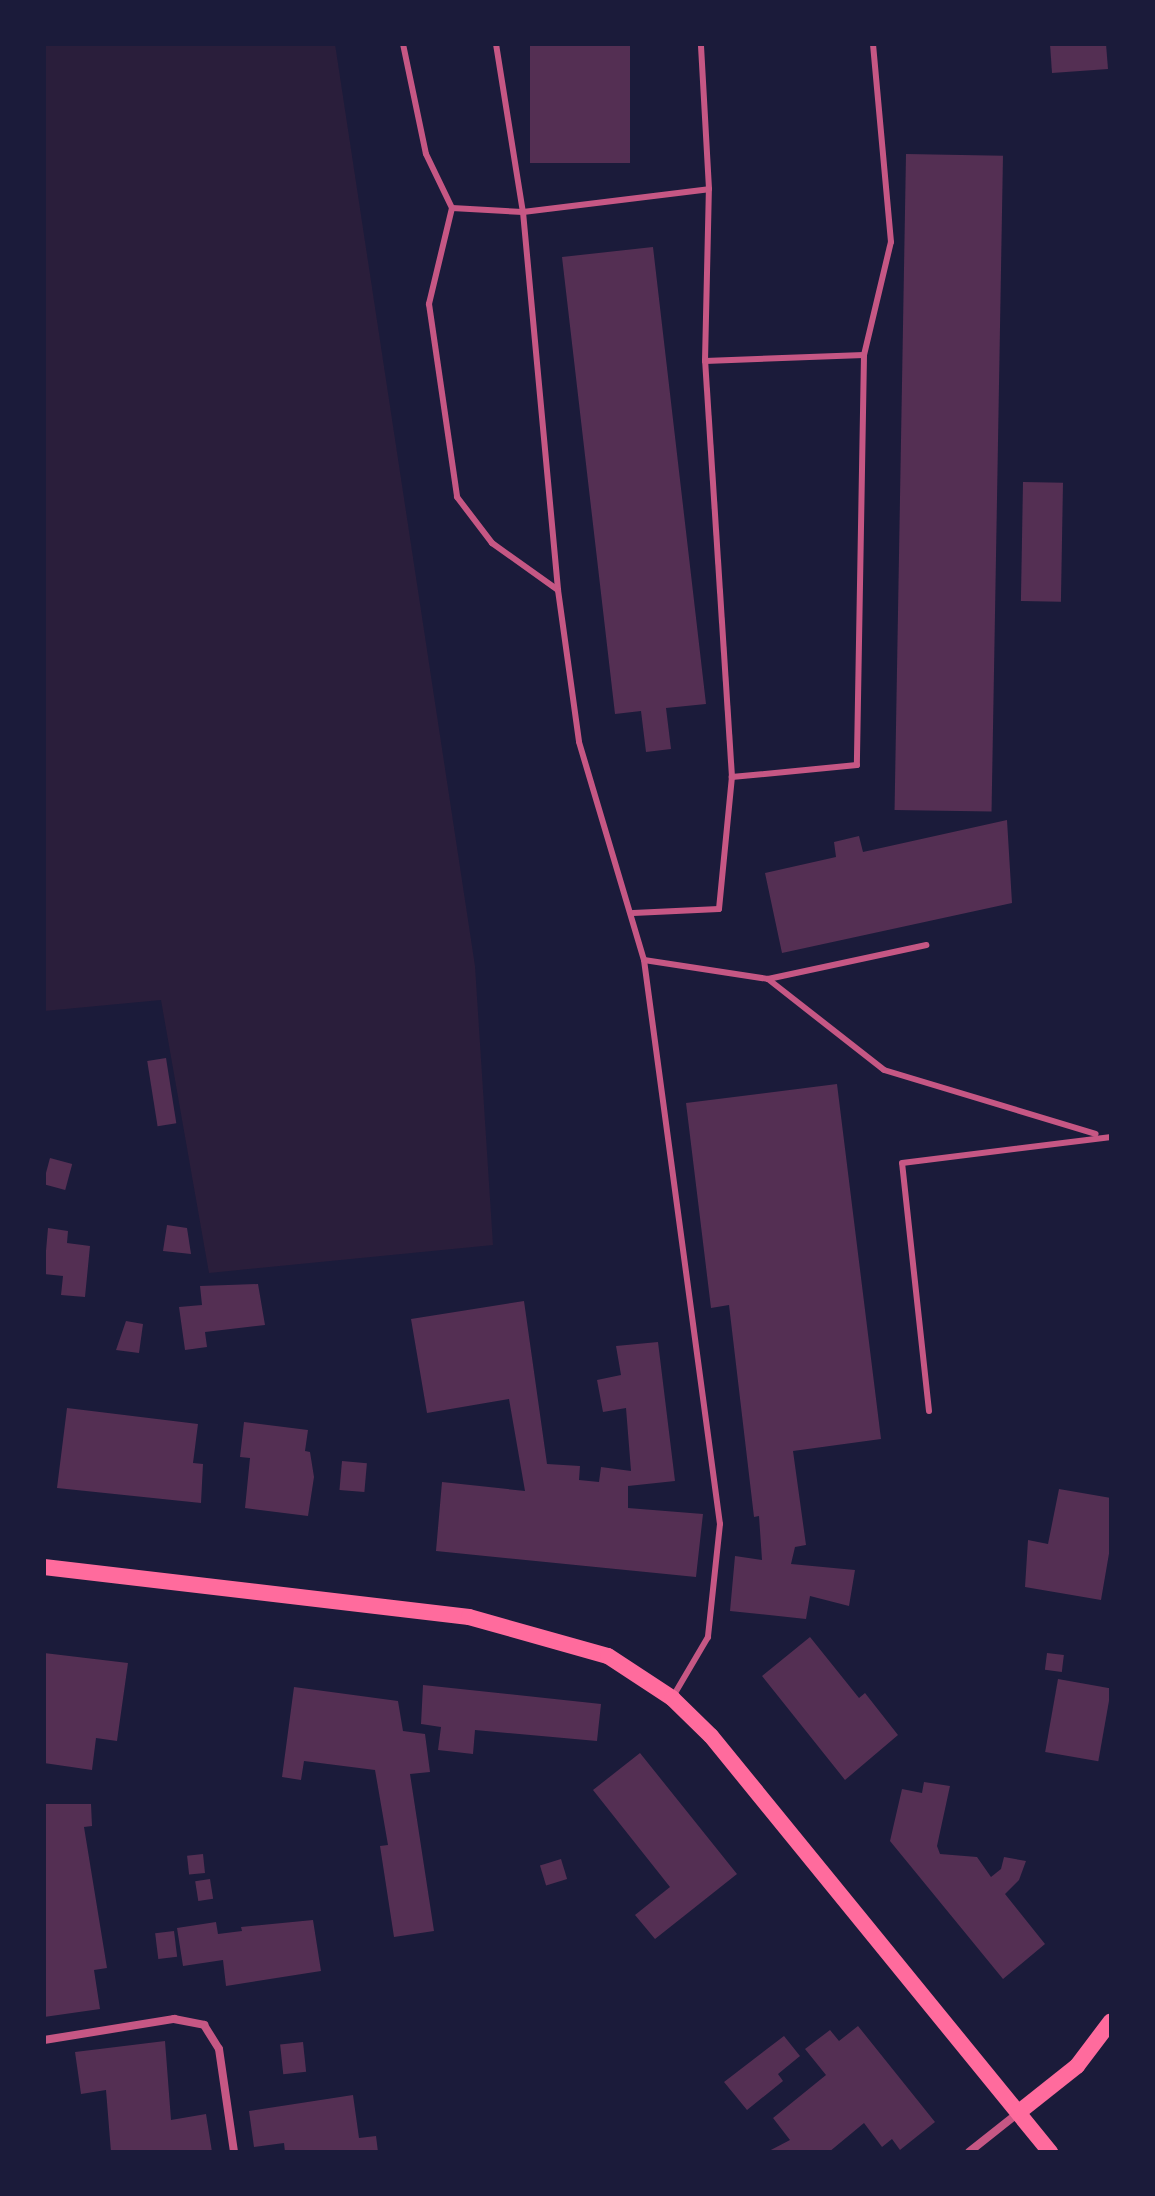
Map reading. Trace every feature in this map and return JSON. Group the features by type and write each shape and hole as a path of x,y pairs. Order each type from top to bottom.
{"main road":[{"path":"44,1567 469,1617 608,1656 672,1698 751,1782 1050,2152"},
{"path":"1019,2112 1077,2066 1111,2021"}],"street":[{"path":"44,2040 174,2019 204,2025 219,2049 234,2152"},
{"path":"969,2152 1019,2112"}],"lane":[{"path":"403,44 426,154 452,208 429,304 457,497 492,543 558,590"},
{"path":"496,44 523,212 558,590 579,742 633,913 644,960 720,1524 708,1637 672,1698"},
{"path":"633,913 719,909 732,777 705,361 709,189 701,44"},
{"path":"732,777 857,765 864,355 891,242 873,44"},
{"path":"452,208 523,212 709,189"},
{"path":"705,361 864,355"},
{"path":"644,960 768,979 926,945"},
{"path":"768,979 884,1070 1111,1137"},
{"path":"929,1411 902,1163 1101,1135"}],"shaded area":[{"path":"44,44 335,44 475,966 493,1245 209,1273 161,1000 44,1011"}],"building":[{"path":"530,44 630,44 630,163 530,163"},
{"path":"1050,44 1106,44 1108,69 1052,73"},
{"path":"906,154 1003,156 992,812 895,810"},
{"path":"653,247 706,704 666,708 671,749 646,752 641,711 615,714 562,257"},
{"path":"1023,482 1063,483 1061,602 1021,601"},
{"path":"1007,820 1012,903 782,953 765,873 836,857 834,842 859,836 863,852"},
{"path":"166,1058 176,1123 158,1126 147,1061"},
{"path":"837,1084 881,1439 793,1451 806,1545 795,1547 791,1564 855,1570 849,1606 810,1596 806,1619 730,1611 735,1556 762,1560 759,1516 754,1517 729,1305 711,1308 686,1103"},
{"path":"50,1158 72,1164 65,1190 44,1184"},
{"path":"167,1225 187,1228 191,1254 163,1251"},
{"path":"48,1228 68,1231 67,1243 90,1246 85,1297 61,1295 63,1276 44,1274"},
{"path":"258,1284 265,1325 205,1332 207,1347 185,1350 179,1307 202,1305 200,1286"},
{"path":"524,1301 547,1464 580,1466 579,1480 599,1482 601,1467 631,1471 626,1408 603,1412 597,1380 621,1375 616,1346 658,1342 675,1481 628,1486 628,1508 703,1514 696,1577 436,1551 442,1482 525,1491 509,1399 427,1413 411,1319"},
{"path":"126,1321 143,1324 139,1353 116,1350"},
{"path":"67,1408 198,1424 193,1463 203,1464 201,1503 57,1488"},
{"path":"244,1422 308,1430 305,1451 310,1452 314,1477 308,1516 245,1508 250,1458 240,1457"},
{"path":"342,1461 367,1463 364,1492 339,1490"},
{"path":"1059,1489 1111,1498 1111,1542 1101,1600 1025,1587 1028,1540 1048,1544"},
{"path":"810,1637 859,1698 865,1693 898,1735 845,1780 762,1676"},
{"path":"44,1653 128,1663 117,1741 96,1738 92,1770 44,1763"},
{"path":"1047,1653 1064,1655 1062,1672 1045,1670"},
{"path":"1058,1679 1111,1688 1098,1761 1045,1752"},
{"path":"423,1685 601,1704 597,1741 475,1730 473,1754 438,1750 441,1727 421,1724"},
{"path":"294,1687 398,1701 403,1731 425,1734 430,1772 410,1774 434,1931 394,1937 380,1846 388,1845 375,1770 304,1761 301,1780 282,1777"},
{"path":"640,1753 737,1874 655,1939 635,1915 670,1887 593,1790"},
{"path":"924,1782 950,1786 937,1846 940,1854 977,1857 991,1877 1001,1869 1004,1857 1026,1861 1019,1880 1005,1894 1045,1944 1003,1979 890,1841 902,1789 922,1793"},
{"path":"44,1804 91,1804 92,1826 84,1827 107,1968 94,1970 100,2009 44,2017"},
{"path":"203,1854 205,1873 189,1875 187,1856"},
{"path":"561,1859 567,1879 546,1886 540,1865"},
{"path":"210,1879 213,1899 198,1901 195,1881"},
{"path":"313,1920 321,1971 226,1986 223,1960 183,1966 177,1928 216,1922 218,1934 242,1931 241,1927"},
{"path":"174,1931 177,1957 158,1959 155,1933"},
{"path":"858,2026 935,2122 900,2150 892,2139 882,2147 864,2123 829,2152 767,2152 790,2140 773,2118 826,2075 805,2049 830,2030 839,2041"},
{"path":"784,2036 800,2056 778,2074 783,2081 747,2110 724,2082"},
{"path":"165,2041 171,2120 206,2114 212,2152 111,2152 106,2090 81,2094 75,2052"},
{"path":"303,2042 306,2072 283,2074 280,2044"},
{"path":"353,2095 359,2138 376,2136 378,2152 285,2152 284,2143 254,2147 249,2111"}]}
